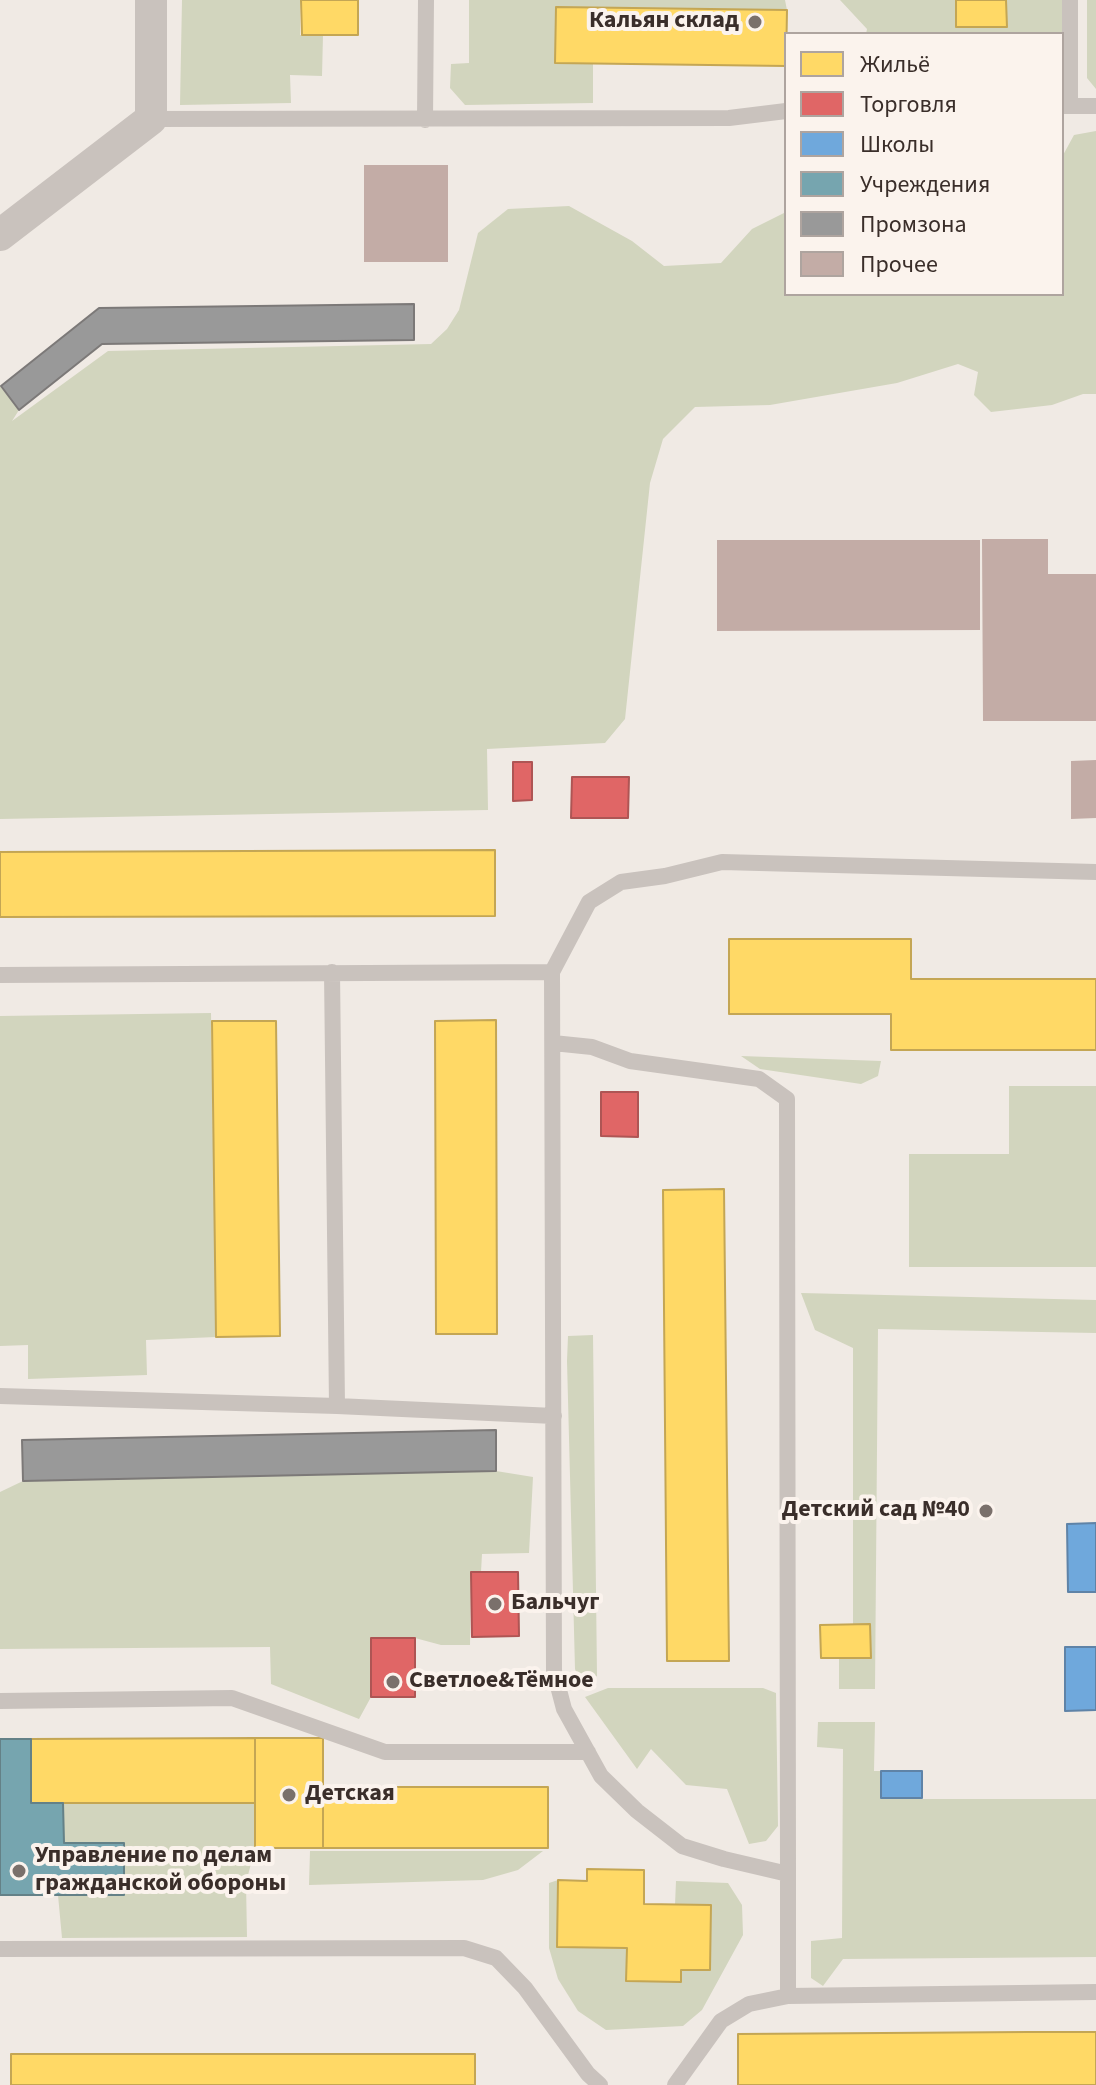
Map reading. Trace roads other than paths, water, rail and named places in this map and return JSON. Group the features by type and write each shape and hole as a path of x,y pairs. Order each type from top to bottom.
{"street":[{"path":"0,235 151,119 151,0"}],"lane":[{"path":"425,120 426,0"},
{"path":"1070,0 1066,106 1096,106"},
{"path":"151,119 729,118 784,111"},
{"path":"788,1874 682,1846 637,1811 601,1776 564,1709 554,1671 552,972 589,902 621,882 665,876 722,862 1096,872"},
{"path":"332,972 337,1406"},
{"path":"0,975 552,972"},
{"path":"553,1043 592,1047 630,1061 759,1079 787,1099 788,1996"},
{"path":"0,1396 554,1416"},
{"path":"0,1701 232,1698 385,1752 588,1752"},
{"path":"0,1949 464,1948 496,1958 506,1968 525,1988 588,2074 600,2085"},
{"path":"675,2085 721,2021 749,2004 788,1996 1096,1992"}],"place":[{"name":"Кальян склад","path":"755,22"},
{"name":"Детский сад №40","path":"986,1511"},
{"name":"Бальчуг","path":"495,1604"},
{"name":"Светлое&Тёмное","path":"393,1682"},
{"name":"Детская","path":"289,1795"},
{"name":"Управление по делам гражданской обороны","path":"19,1871"}]}
